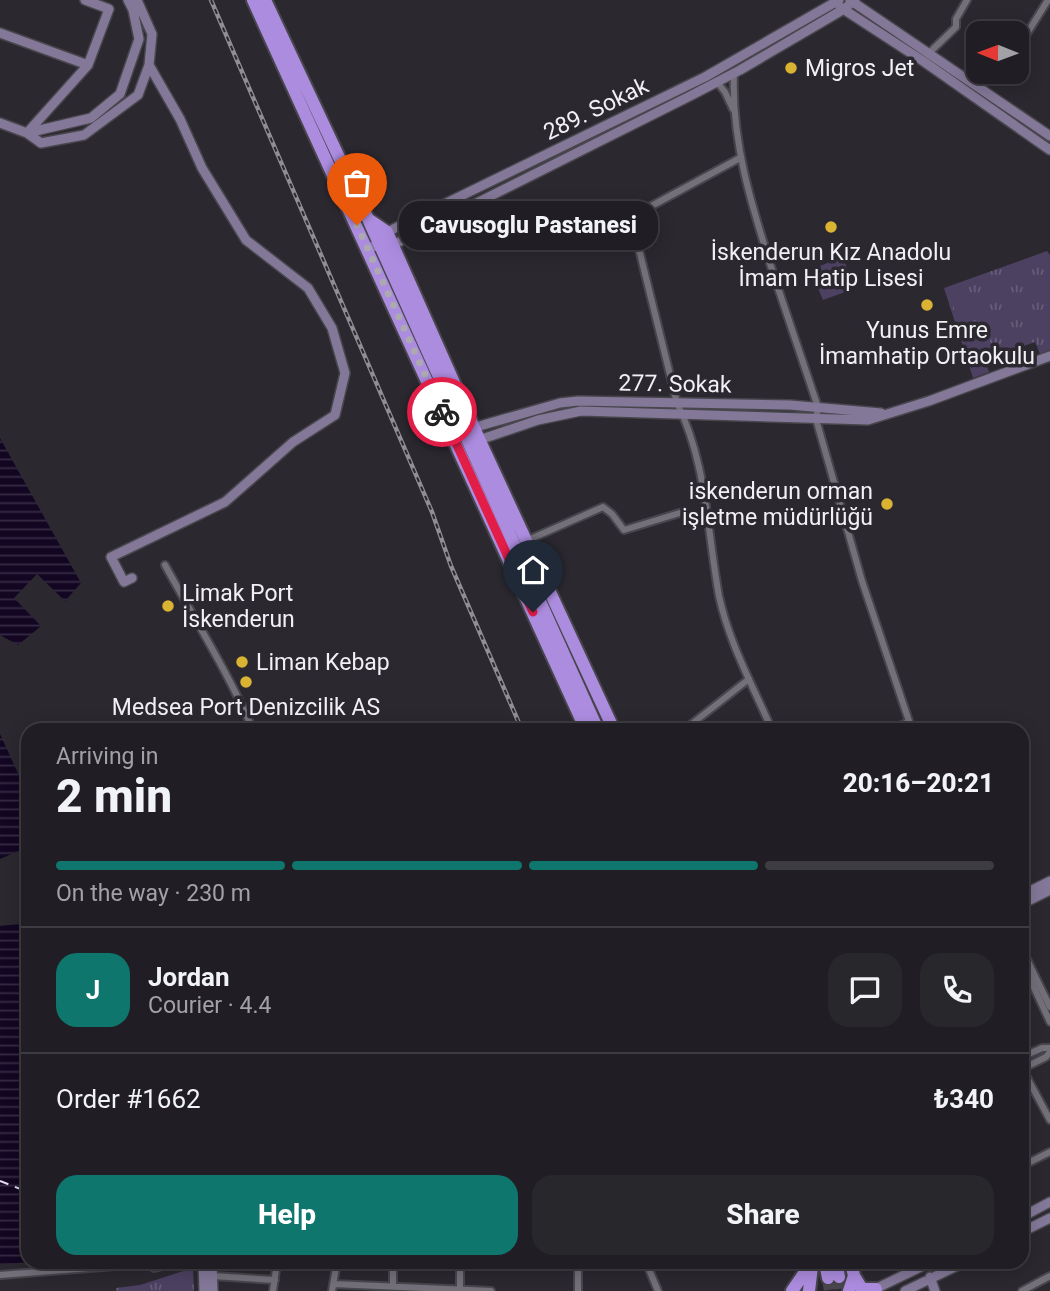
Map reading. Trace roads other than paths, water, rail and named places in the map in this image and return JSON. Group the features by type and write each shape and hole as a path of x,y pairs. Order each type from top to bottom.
{"highway":[{"path":"253,0 381,242 471,435 595,723"},
{"path":"265,0 289,66 381,242 583,723"},
{"path":"471,435 527,540 611,723"},
{"path":"792,1291 807,1269"},
{"path":"809,1291 811,1269"},
{"path":"828,1269 833,1278 835,1269"},
{"path":"849,1291 852,1269"},
{"path":"853,1276 862,1289 873,1290"}],"street":[{"path":"27,133 88,65 109,9 85,0"},
{"path":"27,133 91,118 120,94 139,39 128,0"},
{"path":"0,123 27,133 41,143 84,135 138,95 149,65 152,34 137,0"},
{"path":"929,54 956,27 956,19 967,0"},
{"path":"1029,30 1048,0"},
{"path":"381,242 653,115 717,82 837,3 853,1 1050,136"},
{"path":"837,3 1050,150"},
{"name":"289. Sokak","path":"381,242 705,77 837,3"},
{"path":"0,33 88,65"},
{"path":"132,578 124,582 111,557 225,502 293,442 335,415 345,373 332,328 308,288 246,240 202,168 180,119 149,65"},
{"path":"734,73 734,111 740,158 756,220 818,407 816,419 862,580 908,722"},
{"path":"717,82 734,111"},
{"path":"648,105 653,115"},
{"path":"638,110 642,120"},
{"path":"740,158 631,218 677,403 702,482 720,597 732,640 769,723"},
{"name":"277. Sokak","path":"471,435 581,411 868,420 1050,356"},
{"name":"277. Sokak","path":"471,435 560,403 578,401 818,407 890,413"},
{"path":"527,540 603,507 624,530 683,512"},
{"path":"165,565 225,668 250,723"},
{"path":"693,723 749,679"},
{"path":"1029,892 1050,881"},
{"path":"1029,900 1050,890"},
{"path":"1029,964 1050,1007"},
{"path":"1029,977 1050,1022"},
{"path":"1029,1054 1042,1048 1050,1050 1046,1057 1029,1066"},
{"path":"1029,1082 1050,1120"},
{"path":"1029,1163 1050,1152"},
{"path":"1029,1212 1050,1202"},
{"path":"1029,1229 1050,1218"},
{"path":"0,1275 71,1269"},
{"path":"206,1269 214,1291"},
{"path":"204,1291 210,1269"},
{"path":"273,1291 276,1269"},
{"path":"336,1269 333,1287 393,1286 491,1291"},
{"path":"393,1269 393,1286"},
{"path":"460,1269 460,1290"},
{"path":"578,1291 579,1269"},
{"path":"649,1269 659,1291"},
{"path":"873,1290 916,1269"},
{"path":"905,1291 952,1269"},
{"path":"208,1275 275,1280"},
{"path":"1022,1291 1049,1278"},
{"path":"926,1283 935,1291"}],"tunnel":[{"path":"839,1277 841,1291"},
{"path":"828,1278 830,1291"}],"railway":[{"path":"211,0 432,512 451,566 519,723"}],"place":[{"name":"Migros Jet","path":"791,68"},
{"name":"Cavusoglu Pastanesi","path":"357,225"},
{"name":"İskenderun Kız Anadolu İmam Hatip Lisesi","path":"831,227"},
{"name":"Yunus Emre İmamhatip Ortaokulu","path":"927,305"},
{"name":"iskenderun orman işletme müdürlüğü","path":"887,504"},
{"name":"Limak Port İskenderun","path":"168,606"},
{"name":"Liman Kebap","path":"242,662"},
{"name":"Medsea Port Denizcilik AS","path":"246,682"}]}
